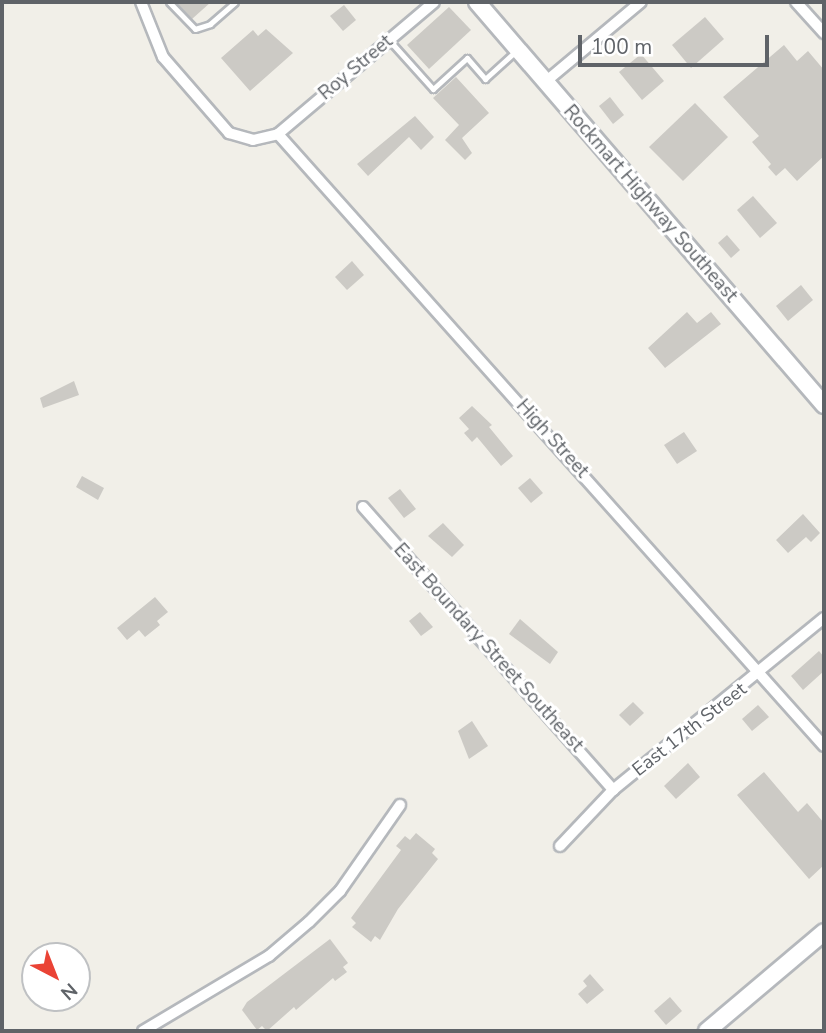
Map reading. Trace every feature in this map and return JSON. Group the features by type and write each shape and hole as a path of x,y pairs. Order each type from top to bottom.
{"main road":[{"name":"Rockmart Highway Southeast","path":"477,2 544,83 822,398"},
{"path":"707,1031 824,932"}],"street":[{"path":"141,2 163,57 229,132 253,140 278,134"},
{"name":"Roy Street","path":"278,134 434,2"},
{"path":"544,83 641,2"},
{"path":"796,2 824,33"},
{"name":"High Street","path":"278,134 824,746"},
{"name":"East Boundary Street Southeast","path":"363,507 613,790"},
{"name":"East 17th Street","path":"560,846 613,790 761,673 824,618"},
{"path":"143,1031 269,956 309,922 340,891 400,805"}],"lane":[{"path":"169,2 195,29 210,24 235,2"},
{"path":"389,40 433,89 467,58 485,79 517,50"}],"building":[{"path":"176,2 211,2 192,19"},
{"path":"344,5 356,20 343,31 330,16"},
{"path":"449,7 471,30 429,69 407,45"},
{"path":"705,17 724,39 691,68 672,45"},
{"path":"266,29 293,53 250,91 221,58 253,30 258,36"},
{"path":"784,45 797,61 808,51 824,70 824,156 797,181 785,168 776,176 768,167 771,164 752,142 759,136 723,97"},
{"path":"641,54 664,81 642,100 619,72"},
{"path":"456,77 489,113 462,138 472,153 465,160 445,140 459,125 433,98"},
{"path":"610,97 624,115 613,124 599,106"},
{"path":"695,103 728,137 683,181 649,147"},
{"path":"415,116 434,137 421,150 409,137 368,176 357,164"},
{"path":"753,196 777,223 760,238 737,210"},
{"path":"727,235 740,250 731,258 718,243"},
{"path":"352,261 364,275 347,290 335,277"},
{"path":"801,285 813,300 788,321 776,306"},
{"path":"687,312 697,323 711,312 721,324 665,368 648,348"},
{"path":"74,381 79,395 43,408 40,398"},
{"path":"472,406 492,425 489,427 513,456 501,466 477,437 472,442 464,433 469,429 459,418"},
{"path":"684,432 697,451 677,464 664,445"},
{"path":"82,476 104,488 98,500 76,487"},
{"path":"530,478 543,493 531,503 518,488"},
{"path":"400,489 416,509 404,518 388,498"},
{"path":"803,514 820,533 811,542 806,537 788,553 776,540"},
{"path":"443,523 464,545 452,557 428,536"},
{"path":"155,597 168,612 157,621 160,625 145,637 139,630 127,640 117,628"},
{"path":"420,612 433,627 421,636 409,621"},
{"path":"520,619 558,652 550,664 509,634"},
{"path":"819,651 824,657 824,671 803,690 791,676"},
{"path":"633,702 644,713 630,726 619,715"},
{"path":"758,705 769,717 752,731 742,719"},
{"path":"472,721 488,746 469,759 458,731"},
{"path":"688,763 700,777 676,799 664,786"},
{"path":"764,772 798,812 807,803 824,823 824,865 809,879 737,795"},
{"path":"416,833 435,849 432,853 438,859 398,909 380,940 375,936 371,942 352,927 356,923 351,918 401,850 396,846 405,836 410,840"},
{"path":"330,939 348,963 343,967 347,972 335,981 333,978 267,1031 262,1026 257,1030 242,1010 247,1002"},
{"path":"590,974 604,990 587,1004 578,994 587,986 583,981"},
{"path":"670,997 682,1011 666,1025 654,1011"}]}
